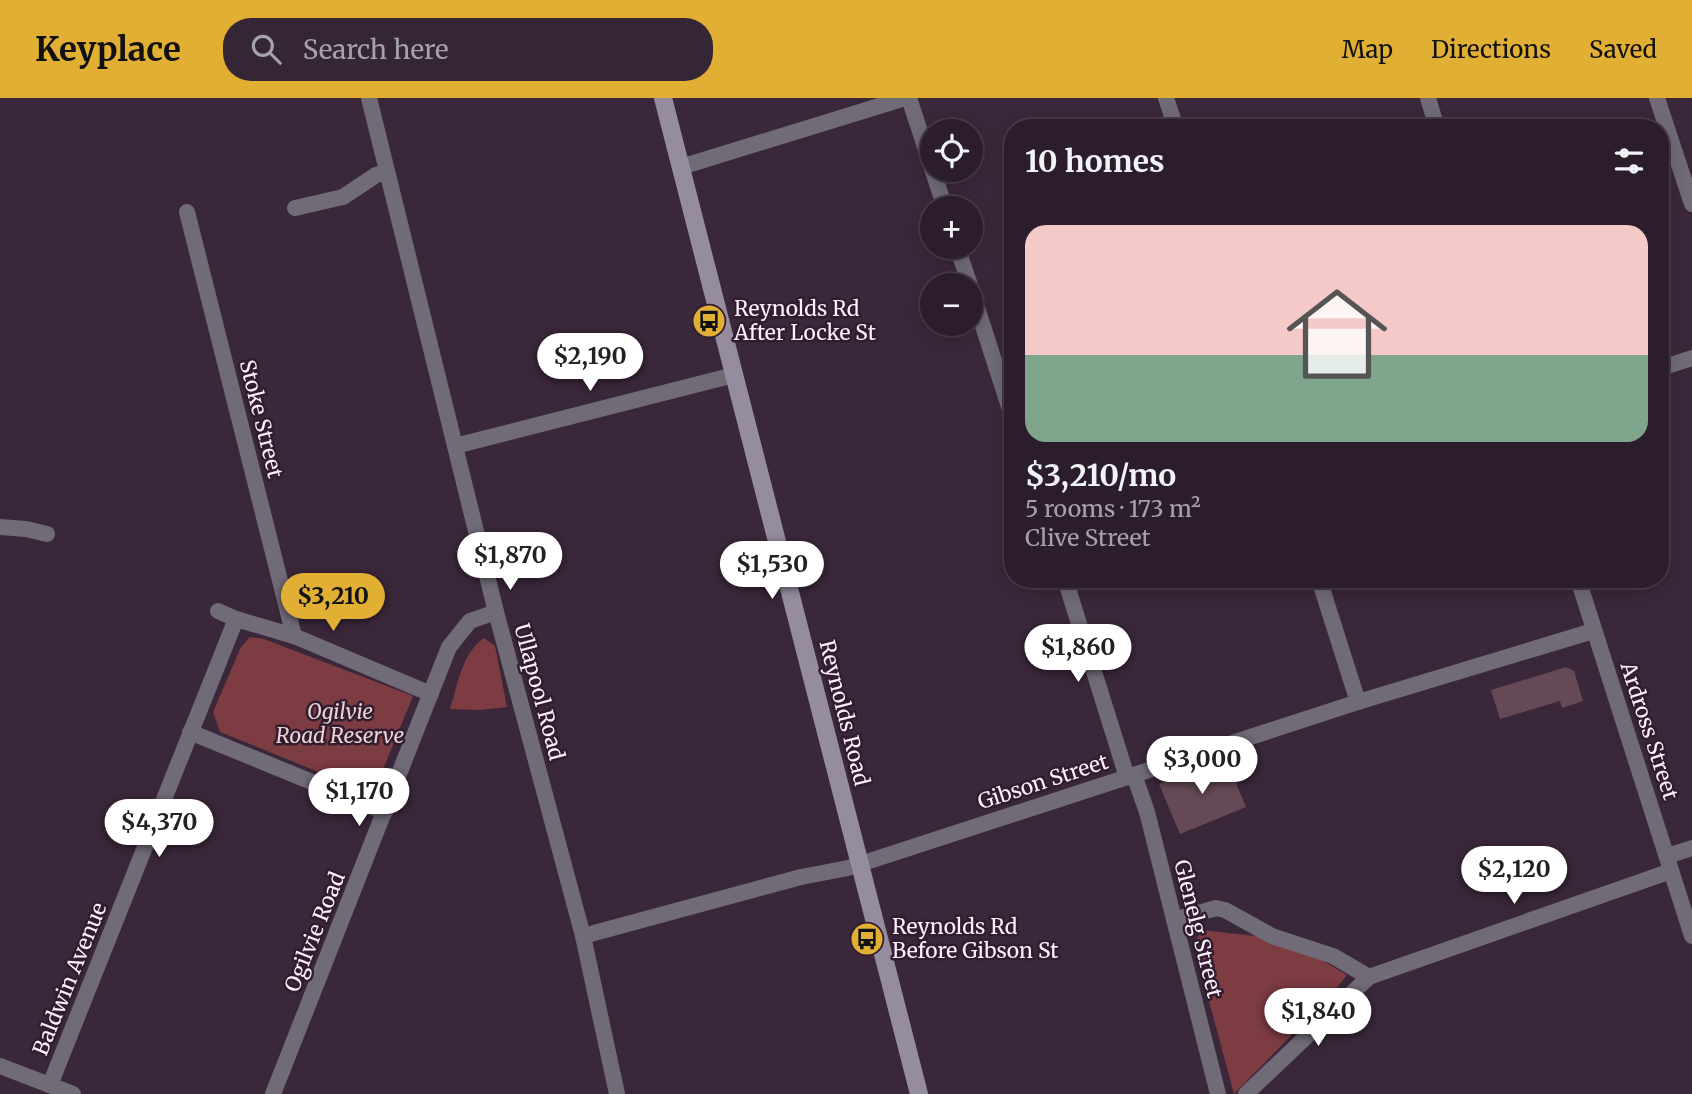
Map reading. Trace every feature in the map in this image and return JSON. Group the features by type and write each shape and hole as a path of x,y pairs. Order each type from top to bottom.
{"street":[{"name":"Ullapool Road","path":"369,98 496,612 583,936 617,1094"},
{"name":"Reynolds Road","path":"663,98 919,1094"},
{"path":"681,167 907,98 941,196"},
{"path":"1166,98 1173,119"},
{"path":"1427,98 1434,119"},
{"path":"1657,98 1664,119"},
{"path":"1669,134 1692,204"},
{"path":"295,208 343,197 387,172"},
{"name":"Stoke Street","path":"187,212 294,636"},
{"path":"983,325 1004,391"},
{"path":"1669,365 1692,358"},
{"path":"455,446 734,375"},
{"path":"0,527 47,534"},
{"name":"Glenelg Street","path":"1068,588 1130,776 1147,812 1218,1094"},
{"path":"1322,588 1358,702"},
{"name":"Ardross Street","path":"1581,588 1692,936"},
{"path":"218,611 236,620 294,636 430,694"},
{"name":"Ogilvie Road","path":"273,1094 430,694 456,636 470,621 496,612"},
{"name":"Baldwin Avenue","path":"50,1085 236,620"},
{"name":"Gibson Street","path":"583,936 859,864 1358,702 1593,631"},
{"path":"190,732 385,812"},
{"path":"1245,1094 1369,977 1669,864 1692,848"},
{"path":"1174,920 1216,908 1225,910 1272,936 1333,956 1369,977"},
{"path":"0,1066 73,1094"}],"green space":[{"name":"Ogilvie Road Reserve","path":"250,637 264,639 413,696 373,794 220,732 213,712 241,647"},
{"path":"484,638 495,646 507,707 450,709 466,660"},
{"path":"1201,930 1264,937 1310,953 1347,975 1331,995 1234,1094 1194,945"}],"building":[{"path":"1566,667 1574,671 1583,701 1562,708 1560,701 1500,719 1491,690"},
{"path":"1225,757 1246,807 1180,834 1159,784"}],"place":[{"name":"Reynolds Rd After Locke St","path":"709,321"},
{"name":"Reynolds Rd Before Gibson St","path":"867,939"}]}
